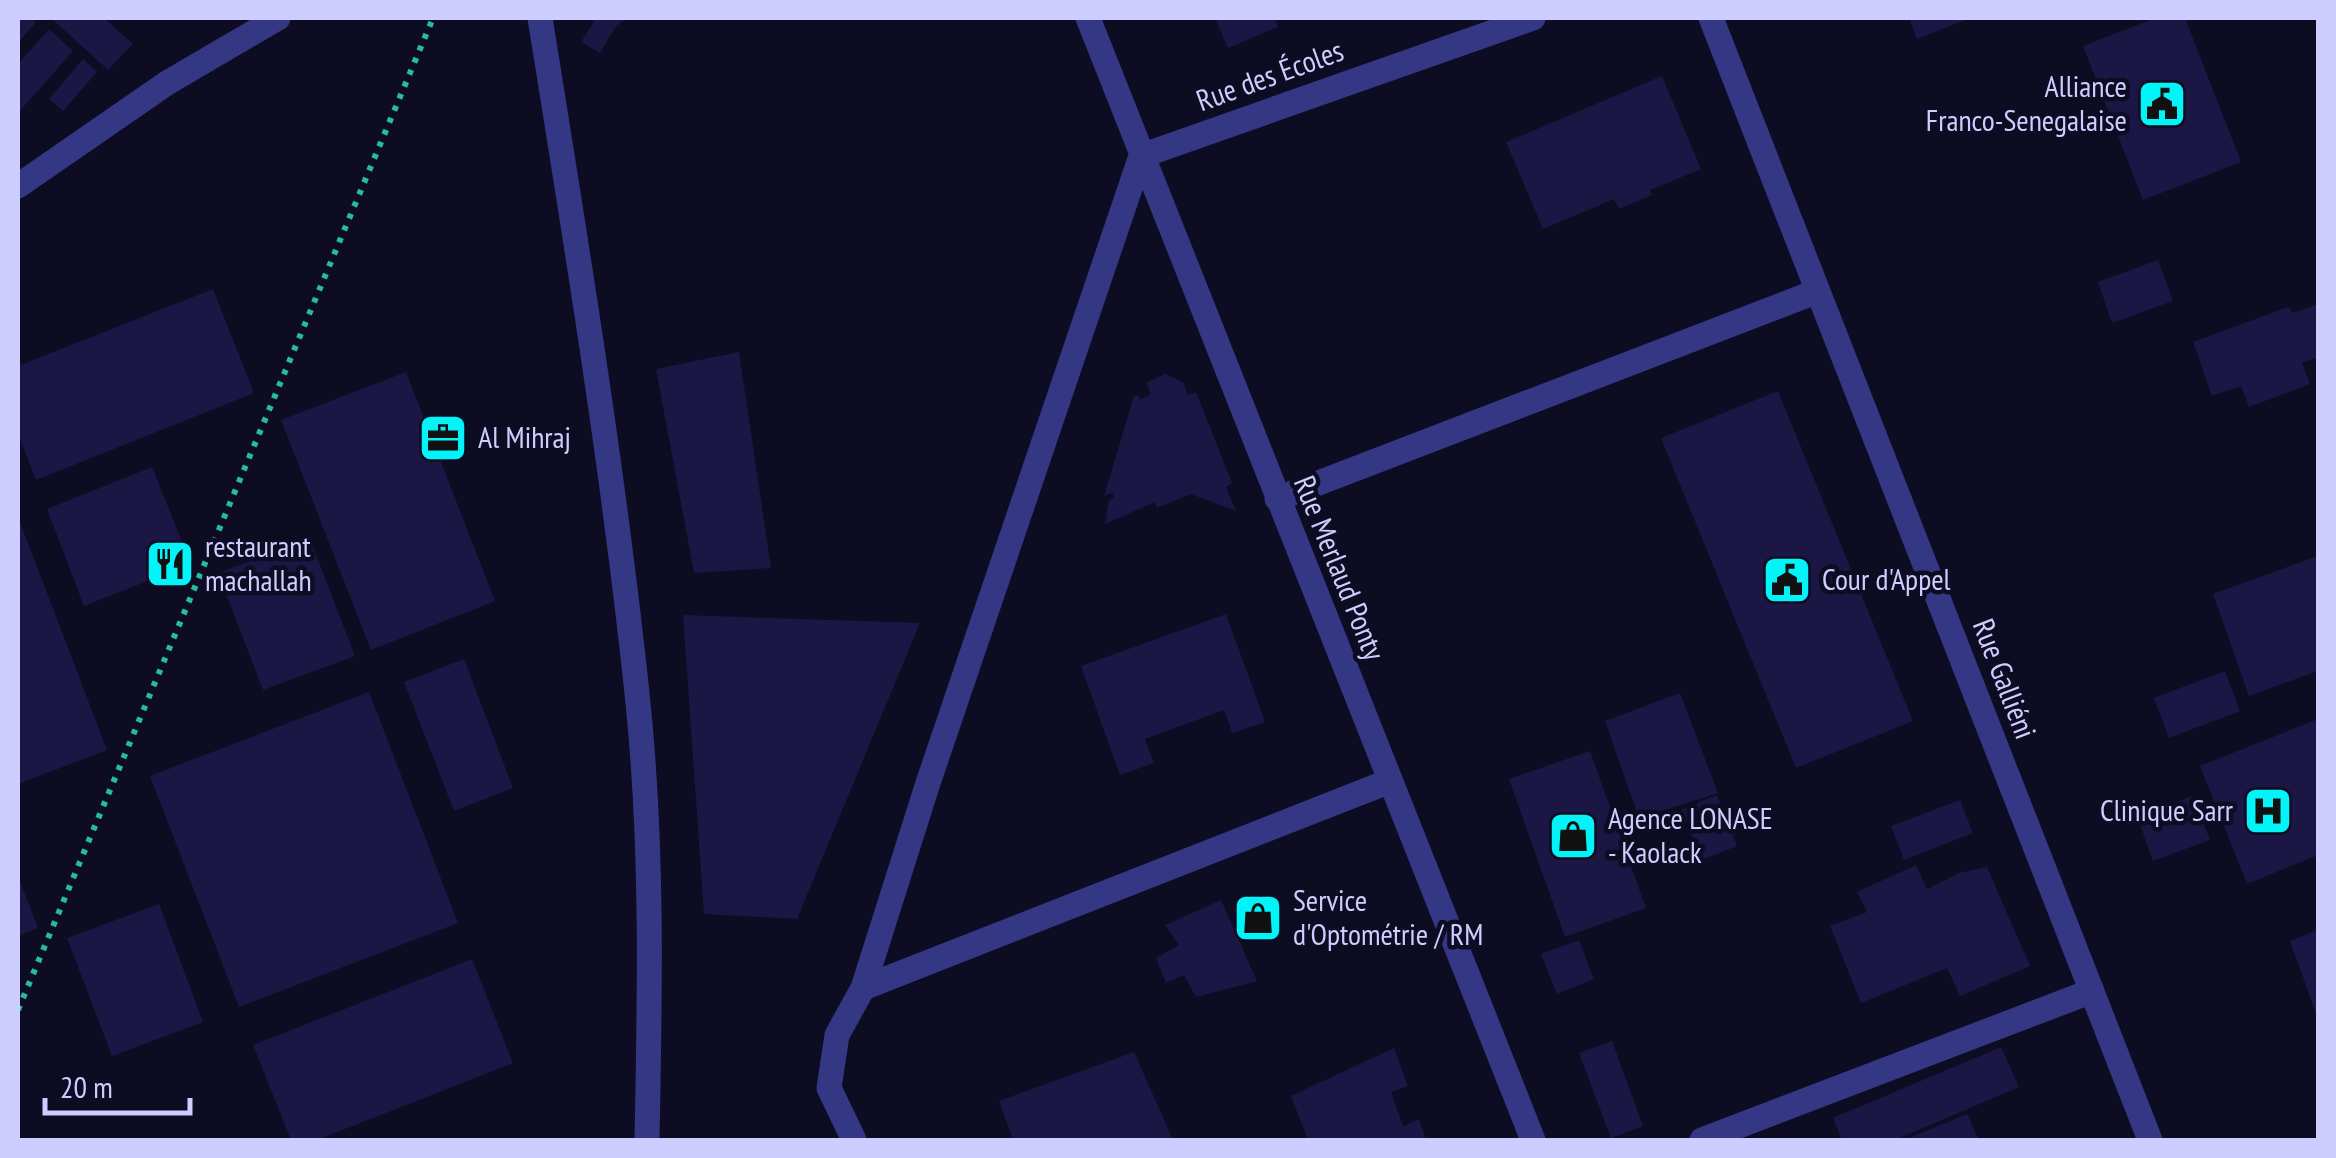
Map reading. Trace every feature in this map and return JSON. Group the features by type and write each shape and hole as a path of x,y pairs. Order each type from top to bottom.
{"street":[{"path":"18,186 166,83 278,18"},
{"path":"540,18 572,217 638,696 652,931 647,1140"},
{"name":"Rue Merlaud Ponty","path":"1088,18 1534,1140"},
{"name":"Rue des Écoles","path":"1142,156 1533,18"},
{"name":"Rue Galliéni","path":"1711,18 2150,1140"},
{"path":"854,1140 830,1088 837,1035 863,988 928,784 1142,156"},
{"path":"1277,499 1818,291"},
{"path":"863,988 1390,781"},
{"path":"1702,1140 2092,991"}],"path":[{"path":"18,1010 433,18"}],"building":[{"path":"18,18 36,22 18,43"},
{"path":"51,18 104,18 133,44 108,70"},
{"path":"596,18 628,18 616,26 600,53 581,42"},
{"path":"1215,18 1274,18 1278,27 1228,48"},
{"path":"1909,18 1970,18 1917,39"},
{"name":"Alliance Franco-Senegalaise","path":"2156,18 2185,18 2241,162 2143,200 2083,46"},
{"path":"49,29 73,51 18,113 18,64"},
{"path":"83,59 97,72 63,111 49,99"},
{"path":"1662,76 1701,169 1650,190 1652,195 1619,209 1614,199 1543,229 1506,142"},
{"path":"2158,260 2173,301 2112,323 2098,282"},
{"path":"213,289 254,393 36,480 18,433 18,366"},
{"path":"2318,304 2318,357 2302,363 2310,384 2249,407 2241,386 2212,396 2193,342 2288,307 2293,313"},
{"path":"739,352 771,568 694,573 656,369"},
{"path":"406,372 495,601 371,650 281,420"},
{"path":"1165,374 1183,382 1188,395 1196,392 1232,483 1226,487 1236,511 1191,494 1157,508 1155,502 1105,524 1109,500 1115,498 1112,493 1104,496 1134,396 1138,395 1140,400 1151,394 1146,383"},
{"name":"Cour d'Appel","path":"1778,391 1913,721 1796,768 1661,438"},
{"path":"152,467 191,564 84,606 47,509"},
{"path":"18,517 107,750 18,784"},
{"path":"310,539 355,656 263,690 218,573"},
{"path":"2318,556 2318,671 2249,696 2213,594"},
{"path":"1226,614 1265,722 1232,733 1224,710 1145,739 1154,763 1120,775 1081,666"},
{"path":"683,615 920,623 797,919 704,914"},
{"path":"464,659 513,788 454,811 404,682"},
{"path":"2225,671 2240,711 2169,738 2154,698"},
{"path":"369,692 458,923 239,1007 150,776"},
{"path":"1680,693 1718,793 1639,818 1605,721"},
{"name":"Clinique Sarr","path":"2318,719 2318,855 2247,884 2200,766"},
{"path":"1590,751 1646,908 1565,937 1509,779"},
{"path":"1717,795 1737,846 1702,860 1681,810"},
{"path":"2193,796 2210,840 2153,861 2137,816"},
{"path":"1960,800 1973,833 1904,860 1891,826"},
{"path":"1916,865 1927,889 1959,873 1987,867 2030,966 1960,996 1947,968 1861,1003 1830,926 1867,912 1857,892"},
{"path":"18,876 38,928 18,936"},
{"path":"1221,900 1257,981 1196,997 1184,975 1166,983 1156,958 1179,945 1165,925"},
{"path":"159,904 203,1022 112,1056 67,938"},
{"path":"2318,930 2318,1019 2290,941"},
{"path":"1579,940 1594,979 1557,994 1541,954"},
{"path":"472,959 513,1063 317,1140 291,1140 253,1045"},
{"path":"1612,1041 1643,1126 1611,1138 1579,1053"},
{"path":"2001,1047 2019,1087 1895,1140 1842,1140 1833,1118"},
{"path":"1394,1048 1408,1086 1391,1092 1403,1126 1419,1119 1426,1140 1308,1140 1291,1096"},
{"path":"1134,1052 1173,1140 1013,1140 999,1101"},
{"path":"1967,1114 1979,1140 1904,1140"}],"place":[{"name":"Alliance Franco-Senegalaise","path":"2162,104"},
{"name":"Al Mihraj","path":"443,438"},
{"name":"restaurant machallah","path":"170,564"},
{"name":"Cour d'Appel","path":"1787,580"},
{"name":"Clinique Sarr","path":"2268,811"},
{"name":"Agence LONASE - Kaolack","path":"1573,836"},
{"name":"Service d'Optométrie / RM","path":"1258,918"}]}
